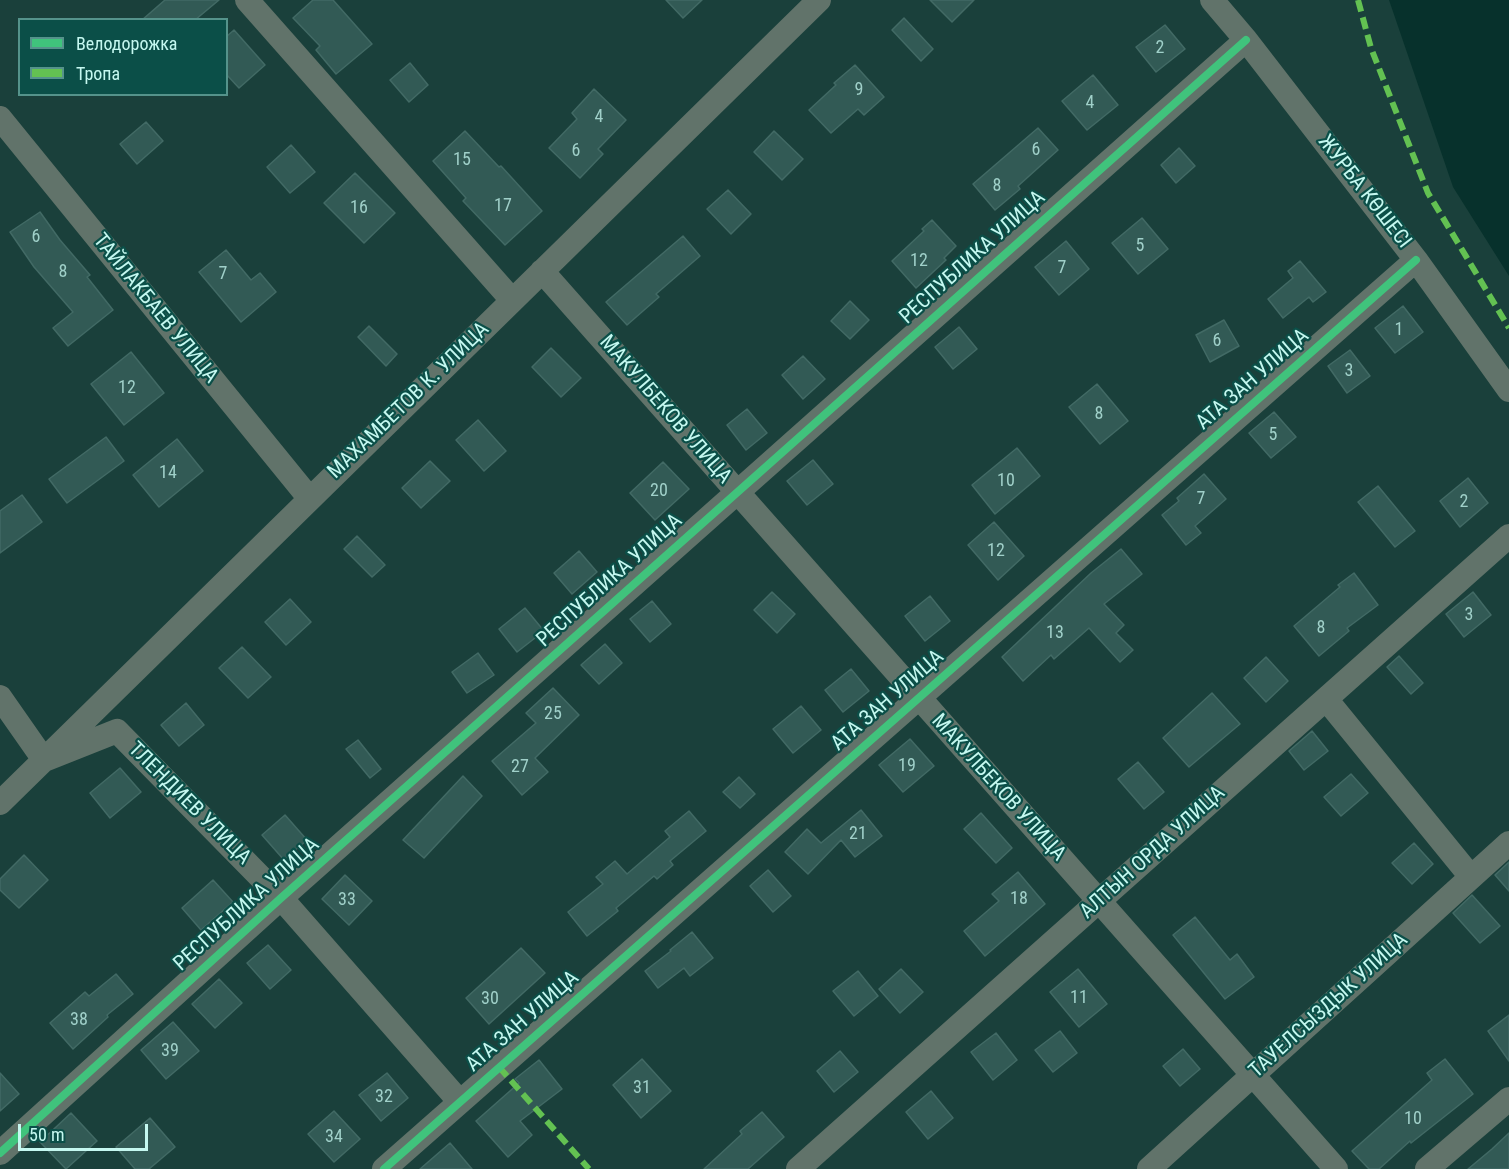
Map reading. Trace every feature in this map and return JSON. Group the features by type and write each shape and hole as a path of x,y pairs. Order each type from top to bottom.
{"street":[{"path":"247,0 512,300"},
{"name":"МАХАМБЕТОВ К. УЛИЦА","path":"0,803 819,0"},
{"name":"ЖУРБА КӨШЕСІ","path":"1212,0 1246,40 1416,260 1509,390"},
{"name":"РЕСПУБЛИКА УЛИЦА","path":"0,1153 281,898 1246,40"},
{"name":"ТАЙЛАКБАЕВ УЛИЦА","path":"0,118 310,499"},
{"name":"АТА ЗАН УЛИЦА","path":"384,1169 1416,260"},
{"name":"МАКУЛБЕКОВ УЛИЦА","path":"542,271 1336,1169"},
{"name":"АЛТЫН ОРДА УЛИЦА","path":"798,1169 1509,536"},
{"path":"0,697 44,760"},
{"path":"1326,699 1471,877"},
{"name":"ТЛЕНДИЕВ УЛИЦА","path":"44,760 117,731 281,898 460,1102"},
{"name":"ТАУЕЛСЫЗДЫК УЛИЦА","path":"1149,1169 1509,843"},
{"path":"1427,1169 1509,1099"}],"shaded area":[{"path":"1389,0 1509,0 1509,276 1453,187"}],"building":[{"path":"165,0 219,0 197,18 144,18"},
{"path":"313,0 333,0 372,44 336,74 316,50 320,46 293,18"},
{"path":"666,0 702,0 683,18"},
{"path":"930,0 974,0 952,22"},
{"path":"904,18 933,49 921,61 892,30"},
{"path":"1165,25 1185,49 1156,72 1136,47"},
{"path":"234,30 265,65 239,88 228,76 228,35"},
{"path":"410,63 428,85 409,102 390,80"},
{"path":"855,65 884,97 864,115 858,109 831,133 809,110 836,85 834,83"},
{"path":"1093,75 1118,105 1087,130 1062,101"},
{"path":"594,89 626,120 598,149 603,154 580,178 549,148 577,119 572,113"},
{"path":"146,122 163,141 137,164 120,144"},
{"path":"1038,128 1058,150 1018,186 1020,189 995,210 973,184"},
{"path":"465,131 542,211 505,245 463,201 466,198 433,161"},
{"path":"774,131 803,159 782,180 754,152"},
{"path":"291,145 315,172 290,193 267,167"},
{"path":"1179,148 1195,166 1176,183 1161,165"},
{"path":"355,173 395,213 364,243 324,203"},
{"path":"728,190 751,214 731,234 707,209"},
{"path":"40,212 90,275 87,277 113,310 68,346 53,328 73,312 34,267 10,232"},
{"path":"1142,218 1168,249 1138,274 1112,243"},
{"path":"932,220 956,246 944,258 946,260 916,288 892,261 924,231 922,229"},
{"path":"683,236 700,256 656,294 659,297 627,325 606,302"},
{"path":"1066,241 1089,269 1059,295 1035,267"},
{"path":"226,250 251,280 260,273 276,292 241,322 199,272"},
{"path":"1300,261 1326,292 1313,302 1309,297 1283,318 1268,299 1293,278 1288,271"},
{"path":"850,301 869,320 850,339 831,321"},
{"path":"1403,306 1423,332 1395,353 1375,328"},
{"path":"1224,320 1239,346 1210,362 1196,335"},
{"path":"369,326 397,354 386,366 358,337"},
{"path":"959,327 977,349 953,369 935,347"},
{"path":"551,348 581,378 561,397 532,367"},
{"path":"1350,350 1370,376 1347,393 1328,366"},
{"path":"131,352 164,393 124,425 91,384"},
{"path":"803,356 825,379 803,399 782,375"},
{"path":"1097,384 1128,421 1100,444 1069,407"},
{"path":"747,409 767,433 746,450 727,425"},
{"path":"1274,412 1296,437 1271,458 1249,433"},
{"path":"478,420 506,451 484,471 456,440"},
{"path":"106,437 124,461 67,503 49,479"},
{"path":"177,439 203,471 159,507 133,475"},
{"path":"1017,448 1040,476 995,514 972,485"},
{"path":"813,460 833,484 807,505 787,481"},
{"path":"430,461 450,481 421,508 402,488"},
{"path":"663,462 689,489 655,520 630,493"},
{"path":"1204,474 1226,499 1195,526 1201,533 1186,545 1162,515 1179,501 1177,498"},
{"path":"1468,478 1488,503 1460,527 1440,501"},
{"path":"1378,486 1415,531 1395,547 1358,502"},
{"path":"22,495 42,522 0,553 0,511"},
{"path":"994,522 1024,556 998,580 968,545"},
{"path":"357,536 385,565 372,577 344,549"},
{"path":"1121,549 1142,574 1104,604 1124,625 1116,633 1133,650 1120,662 1089,628 1054,659 1051,655 1023,681 1002,657 1091,573"},
{"path":"579,551 597,572 572,594 554,573"},
{"path":"1354,573 1378,605 1347,628 1349,631 1319,656 1294,626"},
{"path":"772,592 795,614 777,633 754,610"},
{"path":"1473,592 1491,615 1464,637 1446,614"},
{"path":"930,596 950,621 925,641 905,616"},
{"path":"290,599 311,622 286,645 265,622"},
{"path":"652,601 671,624 650,642 630,619"},
{"path":"525,608 544,631 517,652 499,629"},
{"path":"605,644 622,663 599,684 581,665"},
{"path":"242,647 271,677 248,698 219,668"},
{"path":"478,653 494,675 467,693 452,672"},
{"path":"1399,656 1423,683 1411,694 1387,667"},
{"path":"1266,657 1288,681 1266,702 1244,678"},
{"path":"851,669 869,691 843,712 825,690"},
{"path":"553,688 579,715 535,758 548,772 522,795 492,761 536,723 526,713"},
{"path":"1212,693 1240,724 1189,767 1163,738"},
{"path":"186,703 204,725 179,746 161,725"},
{"path":"801,706 821,730 793,753 773,729"},
{"path":"1312,731 1328,751 1304,770 1289,751"},
{"path":"910,739 934,766 903,792 879,765"},
{"path":"358,740 381,769 370,778 346,749"},
{"path":"1138,762 1164,792 1144,809 1118,779"},
{"path":"120,768 141,792 110,818 90,793"},
{"path":"1351,774 1368,793 1341,816 1324,797"},
{"path":"463,776 482,796 424,858 403,840"},
{"path":"739,777 755,794 740,808 723,792"},
{"path":"861,810 882,836 855,857 841,840 808,874 785,852 807,829 821,843"},
{"path":"689,811 706,831 670,861 673,865 657,879 654,876 616,908 618,911 587,936 568,912 603,884 596,877 615,861 627,874 670,837 665,831"},
{"path":"981,813 1012,848 996,863 964,829"},
{"path":"285,815 307,840 284,860 262,835"},
{"path":"1414,843 1433,864 1412,884 1392,863"},
{"path":"24,855 48,880 19,908 0,890 0,879"},
{"path":"1509,862 1509,891 1495,875"},
{"path":"768,870 791,896 773,912 750,886"},
{"path":"1018,872 1045,904 985,956 964,931 999,901 992,894"},
{"path":"345,875 372,901 349,925 322,899"},
{"path":"213,880 233,902 201,930 182,908"},
{"path":"1472,895 1500,926 1480,943 1453,913"},
{"path":"1195,917 1230,960 1237,954 1254,977 1225,999 1173,935"},
{"path":"692,932 713,958 690,976 684,968 658,988 645,971"},
{"path":"268,945 291,970 270,989 247,963"},
{"path":"521,948 545,973 489,1024 466,998"},
{"path":"901,969 923,992 900,1013 879,989"},
{"path":"1078,969 1107,1004 1079,1027 1050,992"},
{"path":"858,971 878,996 854,1016 833,991"},
{"path":"116,974 133,994 107,1015 108,1017 73,1049 50,1023 85,992 89,996"},
{"path":"219,979 242,1003 215,1028 192,1004"},
{"path":"1509,1015 1509,1061 1488,1031"},
{"path":"173,1022 199,1051 166,1079 141,1050"},
{"path":"1060,1031 1077,1053 1053,1072 1035,1050"},
{"path":"996,1033 1017,1060 993,1080 971,1052"},
{"path":"1183,1049 1200,1069 1180,1086 1163,1066"},
{"path":"840,1051 858,1072 834,1092 817,1071"},
{"path":"642,1059 671,1091 641,1118 613,1085"},
{"path":"1445,1059 1473,1094 1411,1143 1410,1141 1379,1169 1369,1169 1352,1151 1432,1080 1427,1073"},
{"path":"539,1060 562,1089 520,1121 532,1135 508,1157 476,1121 519,1083 515,1079"},
{"path":"0,1073 19,1094 0,1111"},
{"path":"387,1073 408,1098 381,1121 359,1095"},
{"path":"931,1091 953,1118 928,1139 906,1112"},
{"path":"334,1111 360,1139 334,1162 308,1134"},
{"path":"762,1112 784,1137 748,1169 704,1169 742,1134 740,1131"},
{"path":"71,1113 97,1141 66,1169 40,1142"},
{"path":"150,1118 175,1147 149,1169 135,1169 116,1147"},
{"path":"1509,1133 1509,1169 1468,1169 1492,1149"},
{"path":"450,1143 472,1169 420,1169"}],"marked path":[{"path":"1358,0 1371,48 1428,193 1509,328"},
{"path":"499,1067 589,1169"}],"cycle path":[{"path":"0,1153 281,898 1246,40"},
{"path":"384,1169 1416,260"}]}
